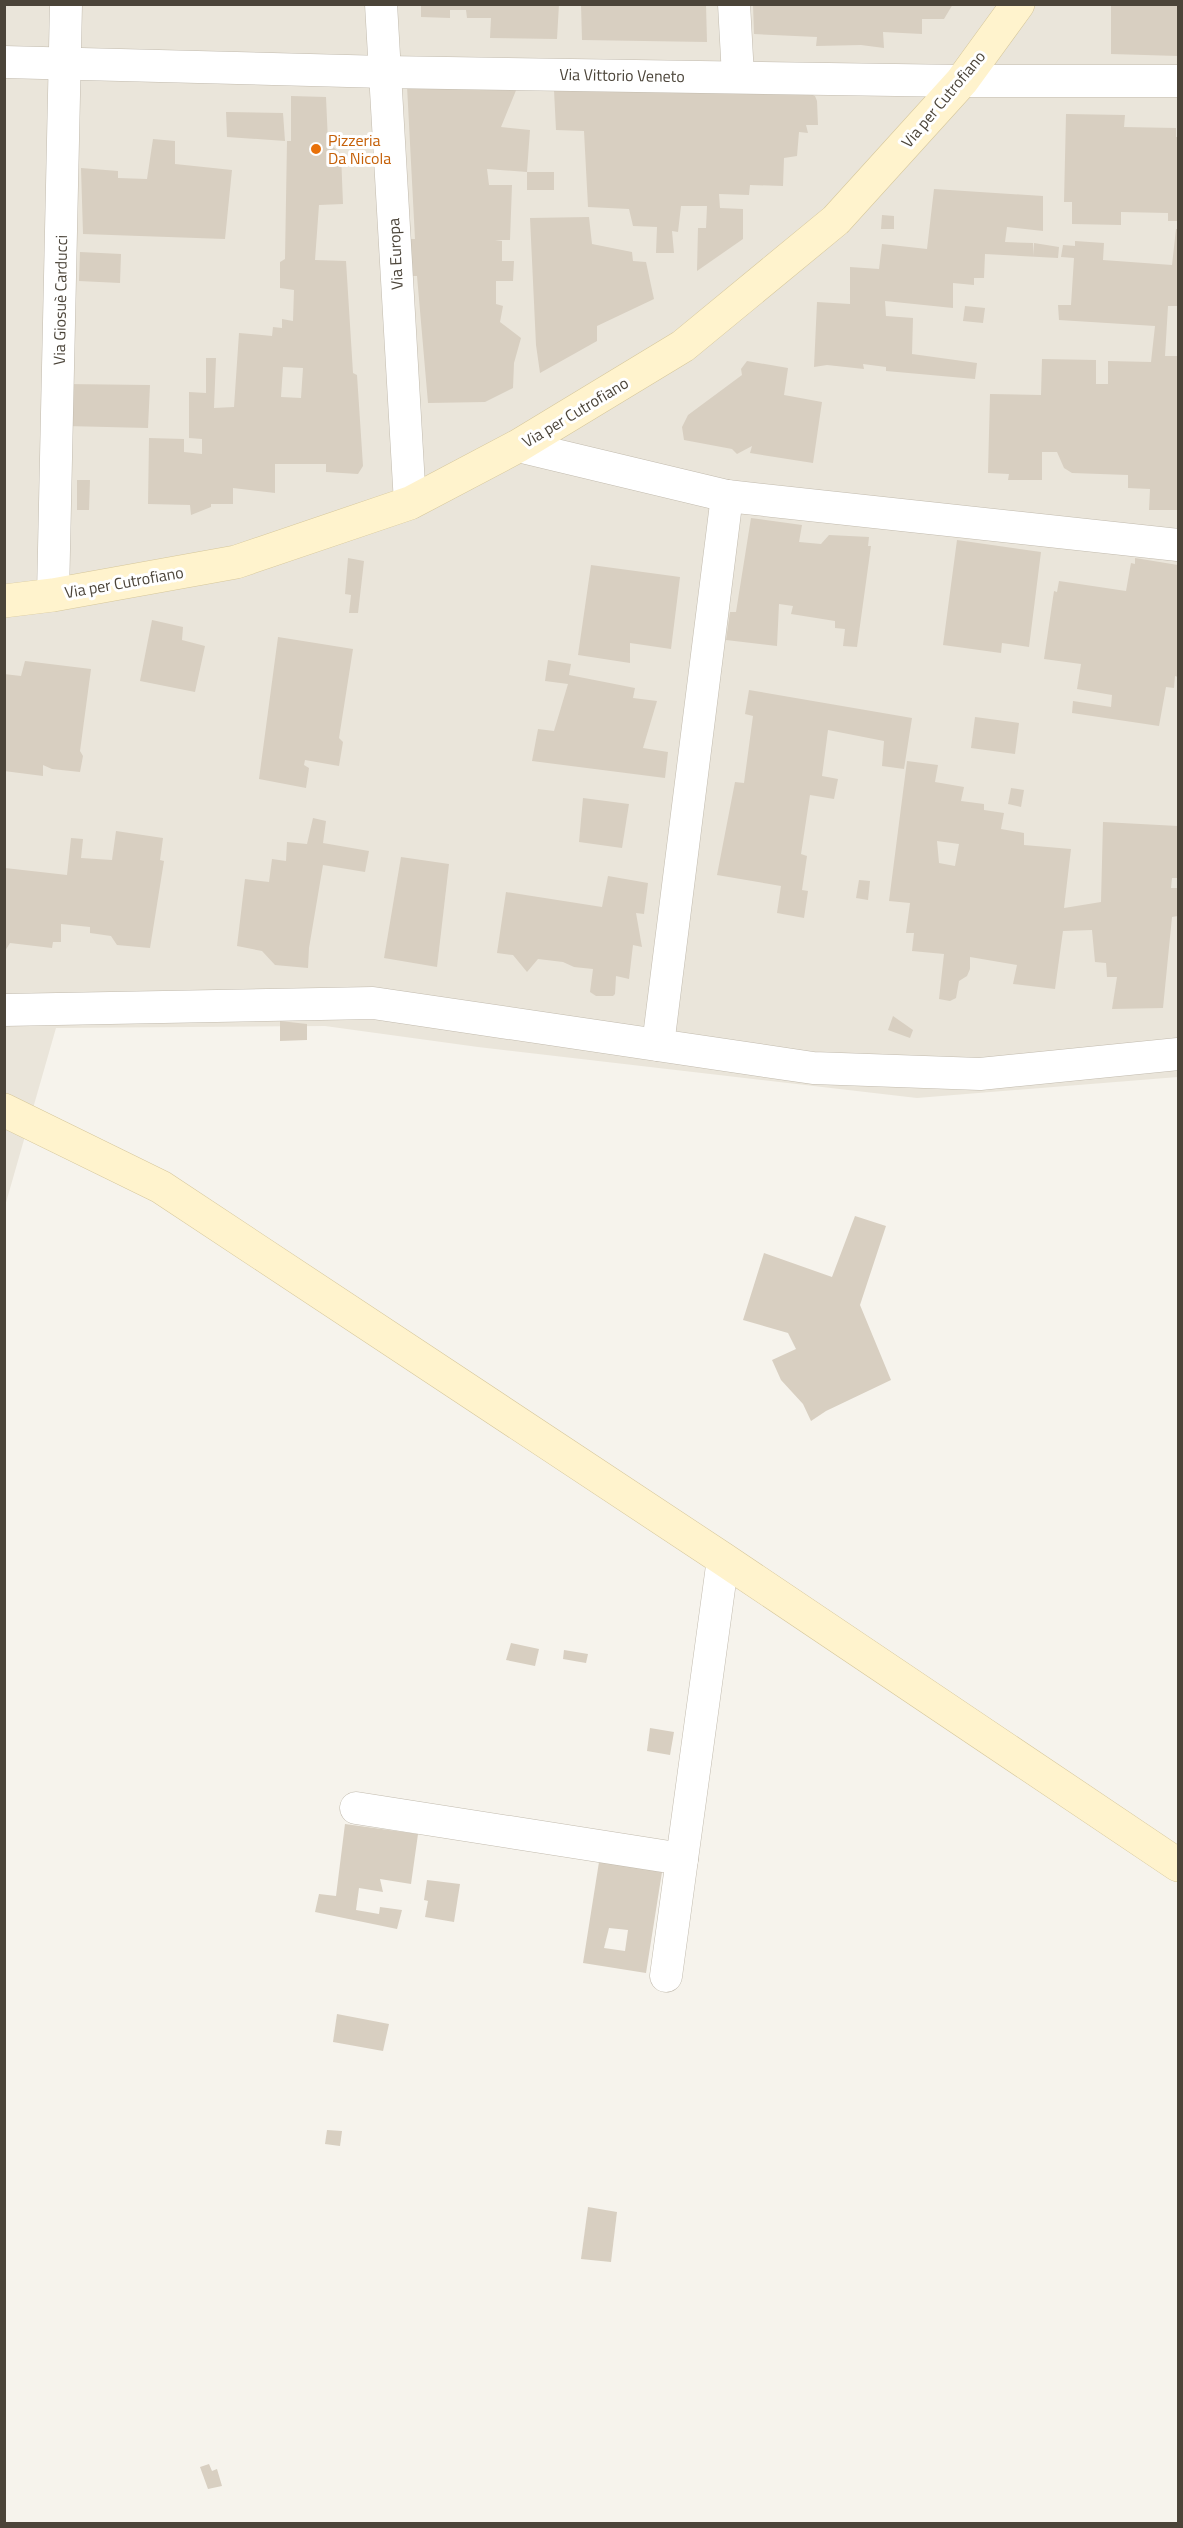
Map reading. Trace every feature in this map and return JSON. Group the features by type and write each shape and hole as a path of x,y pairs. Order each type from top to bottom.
{"street":[{"name":"Via Giosuè Carducci","path":"53,595 66,4"},
{"name":"Via Europa","path":"381,4 410,503"},
{"path":"734,4 738,76"},
{"name":"Via per Cutrofiano","path":"4,601 53,595 236,562 410,503 518,446 683,346 836,220 962,81 1018,4"},
{"name":"Via Vittorio Veneto","path":"4,62 385,72 962,81 1179,81"},
{"path":"518,446 727,496 1179,545"},
{"path":"658,1045 727,496"},
{"path":"4,1010 373,1004 813,1068 980,1074 1179,1054"},
{"path":"4,1110 161,1187 723,1559 1179,1865"},
{"path":"666,1976 723,1559"},
{"path":"356,1808 682,1859"}],"shaded area":[{"path":"5,5 1178,5 1178,1077 917,1098 478,1047 325,1026 56,1028 5,1206"}],"building":[{"path":"421,4 559,4 557,39 490,38 491,18 467,18 466,10 450,10 450,18 421,17"},
{"path":"581,4 706,4 707,42 582,40"},
{"path":"753,4 953,4 944,19 922,19 922,34 883,32 884,48 861,45 816,46 817,37 754,34"},
{"path":"1111,4 1178,4 1178,56 1111,54"},
{"path":"407,86 517,88 501,127 530,130 527,172 487,169 489,185 512,185 510,240 495,240 502,241 502,261 514,261 513,281 496,281 496,304 503,306 500,322 521,338 514,363 513,388 485,402 428,403 417,276 413,276 410,239 415,239"},
{"path":"554,90 808,93 815,96 817,101 818,125 806,125 808,133 799,132 797,156 784,158 783,186 750,185 749,195 719,194 720,208 743,209 743,239 697,271 698,228 706,228 707,206 681,206 678,232 672,231 674,253 656,253 657,227 633,226 629,209 588,207 584,131 556,130"},
{"path":"291,96 326,97 328,142 341,154 343,204 319,205 315,260 346,261 353,373 357,375 363,466 358,474 326,472 326,464 275,464 275,493 233,488 233,504 211,504 211,507 191,515 190,505 148,504 149,438 184,439 184,452 202,454 202,439 189,438 189,392 206,393 206,358 216,358 214,408 234,407 239,333 272,336 273,327 282,328 282,319 293,321 294,290 280,288 280,262 285,259 287,141 291,141","holes":["283,367 303,368 301,398 281,397"]},
{"path":"226,112 283,113 285,141 227,137"},
{"path":"1066,114 1125,115 1124,127 1176,128 1176,137 1178,137 1178,221 1168,221 1168,213 1121,212 1121,225 1072,224 1072,202 1064,202"},
{"path":"153,139 175,141 175,164 232,170 225,239 83,234 81,168 118,171 118,178 147,179"},
{"path":"527,172 554,172 554,190 527,190"},
{"path":"934,189 1043,196 1043,231 1007,227 1005,242 1033,243 1033,256 1034,243 1059,247 1058,258 985,254 984,278 974,278 974,285 953,283 953,308 885,301 886,316 913,318 912,354 977,363 975,379 886,371 886,367 863,364 864,369 827,365 814,367 817,302 850,304 850,267 879,269 882,244 927,249"},
{"path":"882,215 894,216 894,229 881,229"},
{"path":"589,217 592,244 632,252 633,261 646,262 654,299 597,326 597,341 540,373 536,345 530,218"},
{"path":"1176,229 1178,229 1177,306 1168,306 1165,356 1178,356 1178,510 1149,510 1150,489 1128,488 1128,475 1072,473 1064,468 1057,452 1042,452 1042,480 1008,480 1009,474 988,473 990,394 1041,395 1042,359 1096,360 1096,384 1108,384 1108,361 1151,362 1155,326 1059,320 1058,305 1071,305 1074,258 1061,257 1063,245 1075,246 1075,241 1104,243 1103,260 1172,265"},
{"path":"80,252 121,254 120,283 79,281"},
{"path":"965,306 985,308 983,323 963,321"},
{"path":"747,361 788,368 784,395 822,402 813,463 750,453 752,446 737,454 732,449 684,440 682,427 688,415 742,375 741,369"},
{"path":"65,384 150,385 148,428 66,426"},
{"path":"77,480 90,480 89,510 77,510"},
{"path":"751,518 802,525 799,542 821,544 829,535 869,537 868,546 871,546 857,647 843,646 845,629 835,628 835,621 791,614 793,606 779,604 777,646 726,640 730,612 736,612"},
{"path":"957,540 1041,552 1029,647 1002,643 1001,653 943,645"},
{"path":"348,558 364,561 358,613 349,613 351,595 345,594"},
{"path":"1135,558 1178,565 1178,677 1175,676 1174,688 1166,687 1159,726 1072,713 1073,701 1111,707 1112,695 1077,689 1081,664 1044,659 1054,591 1057,592 1059,581 1126,591 1131,563 1135,564"},
{"path":"591,565 680,577 671,649 630,643 630,663 578,655"},
{"path":"152,620 183,627 182,640 205,646 195,692 140,681"},
{"path":"278,637 353,649 339,738 343,742 339,766 305,760 304,765 309,768 306,788 259,779"},
{"path":"548,660 571,664 569,675 635,688 633,698 657,701 643,748 668,752 665,778 532,761 538,729 554,731 568,684 545,681"},
{"path":"25,661 91,669 80,751 83,756 80,772 52,769 43,765 43,776 4,771 4,674 21,676"},
{"path":"749,690 912,718 904,769 882,766 884,741 828,730 822,776 838,779 834,799 810,795 801,854 807,856 802,890 808,891 804,918 777,913 781,886 717,875 735,782 744,783 753,716 745,714"},
{"path":"975,717 1019,723 1015,754 971,748"},
{"path":"907,761 938,765 935,782 964,787 961,801 984,804 984,810 1004,813 1001,829 1024,833 1024,845 1071,849 1064,908 1101,902 1103,822 1178,826 1178,878 1172,878 1171,888 1178,888 1178,916 1172,917 1163,1008 1112,1009 1117,977 1107,977 1106,963 1095,962 1092,930 1063,931 1055,989 1013,984 1017,965 970,957 970,969 967,976 959,981 956,998 950,1001 939,999 944,954 912,951 914,933 906,933 910,903 889,901","holes":["937,841 959,844 955,866 939,863"]},
{"path":"1011,788 1024,790 1021,807 1008,804"},
{"path":"583,798 629,804 622,848 579,842"},
{"path":"313,818 326,821 323,843 369,851 365,872 323,865 309,948 308,968 275,965 262,951 237,946 245,879 269,882 272,859 286,861 287,842 307,844"},
{"path":"116,831 163,838 160,860 164,861 150,948 117,945 111,936 90,933 90,927 61,924 61,942 53,942 52,948 10,943 5,951 5,868 67,875 71,838 83,839 81,858 112,860"},
{"path":"401,857 449,864 437,967 384,958"},
{"path":"608,876 648,883 644,914 636,913 642,947 633,945 629,979 616,976 613,996 596,996 590,992 593,969 538,959 527,972 513,955 497,953 506,892 602,907"},
{"path":"859,880 870,881 868,900 856,898"},
{"path":"893,1016 913,1030 910,1038 888,1030"},
{"path":"280,1021 307,1024 307,1040 280,1041"},
{"path":"855,1216 886,1226 860,1305 891,1380 826,1411 811,1421 803,1404 781,1380 772,1360 796,1349 788,1333 743,1320 764,1253 832,1277"},
{"path":"511,1643 539,1649 535,1666 506,1660"},
{"path":"564,1650 588,1654 586,1663 563,1659"},
{"path":"650,1728 674,1732 670,1755 647,1751"},
{"path":"345,1824 418,1834 411,1884 380,1879 383,1892 359,1888 356,1910 379,1914 380,1907 402,1910 397,1929 315,1912 319,1894 336,1896"},
{"path":"599,1862 662,1872 646,1973 583,1963","holes":["609,1928 628,1930 625,1951 604,1948"]},
{"path":"427,1880 460,1884 454,1922 425,1917 428,1901 424,1900"},
{"path":"337,2014 389,2024 383,2051 333,2042"},
{"path":"327,2130 342,2131 340,2146 325,2144"},
{"path":"588,2207 617,2212 611,2262 581,2259"},
{"path":"209,2464 212,2471 217,2469 222,2486 208,2489 200,2467"}],"place":[{"name":"Pizzeria Da Nicola","path":"316,149"}]}
